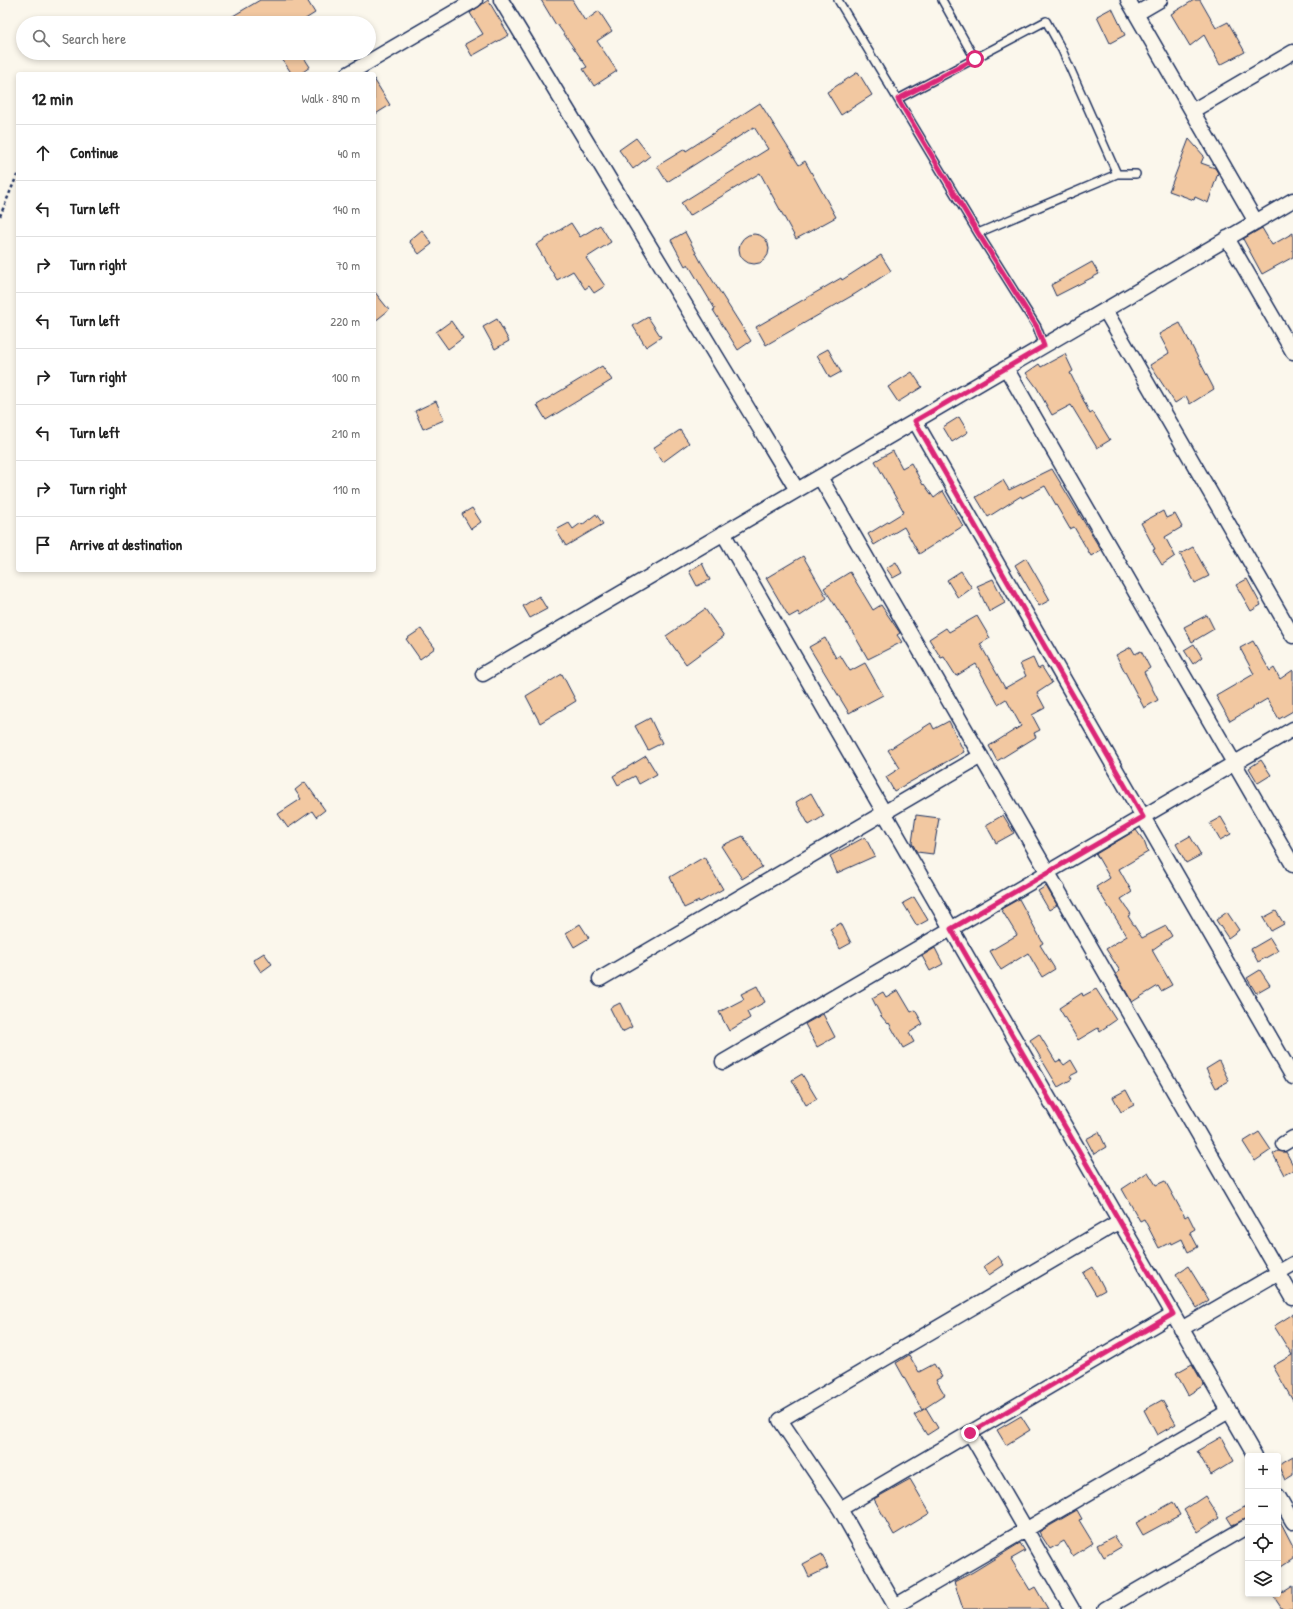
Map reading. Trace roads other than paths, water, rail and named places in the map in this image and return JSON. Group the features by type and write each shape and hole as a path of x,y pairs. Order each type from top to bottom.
{"street":[{"path":"376,58 475,0"},
{"path":"501,0 797,490"},
{"path":"1128,0 1256,222"},
{"path":"1136,14 1160,0"},
{"path":"1192,111 1293,52"},
{"path":"351,72 372,60"},
{"path":"483,674 1293,200"},
{"path":"1227,238 1288,332 1293,352"},
{"path":"1105,310 1293,636"},
{"path":"1006,368 1293,865"},
{"path":"915,421 1293,1077"},
{"path":"820,477 1293,1298"},
{"path":"723,533 1253,1453"},
{"path":"723,1062 1293,729"},
{"path":"600,979 981,756"},
{"path":"1120,1221 780,1420 840,1509 896,1607 1026,1529 1229,1411"},
{"path":"1181,1329 1293,1264"},
{"path":"840,1509 1173,1314"},
{"path":"970,1433 1072,1609"},
{"path":"1281,1504 1293,1522"},
{"path":"1106,1609 1245,1528"}],"lane":[{"path":"838,0 978,233 1037,327 1044,346"},
{"path":"942,0 975,59"},
{"path":"898,99 1046,21 1062,50 1117,174"},
{"path":"978,233 1117,174 1136,174"}]}
